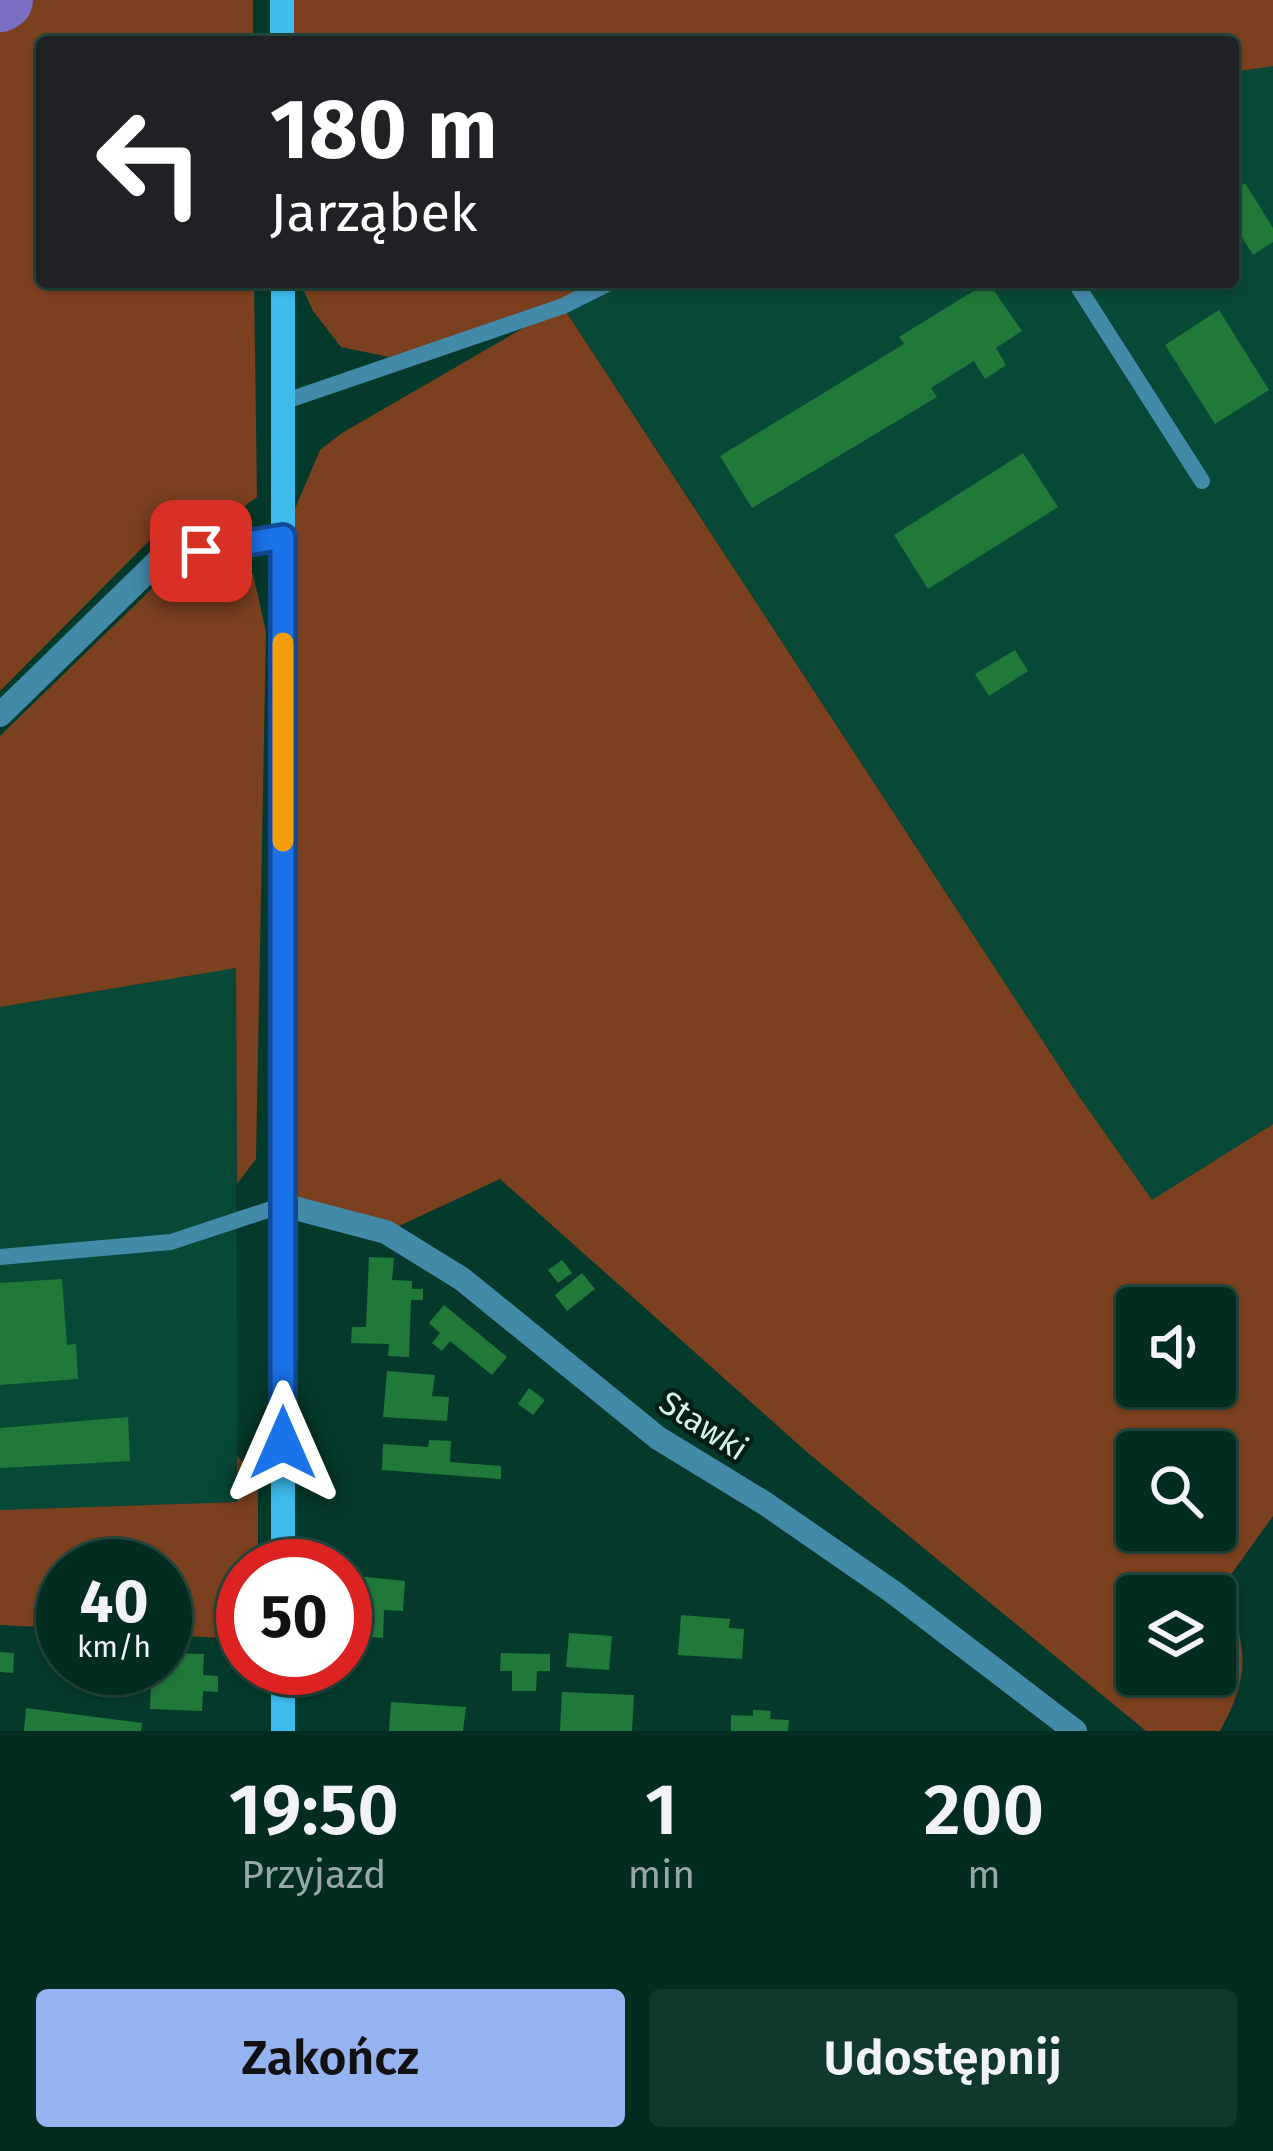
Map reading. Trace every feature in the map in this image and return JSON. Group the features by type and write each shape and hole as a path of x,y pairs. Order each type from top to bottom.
{"main road":[{"path":"282,0 282,36"},
{"path":"283,288 283,1539"},
{"path":"283,1695 283,1731"}],"street":[{"path":"0,715 160,559 283,537"},
{"name":"Stawki","path":"283,1205 386,1232 462,1279 658,1438 766,1504 892,1592 1075,1731"}],"lane":[{"path":"283,401 562,306 599,288"},
{"path":"1080,288 1202,482"},
{"path":"0,1257 171,1242 283,1205"}],"shaded area":[{"path":"0,0 253,0 253,36 36,36 36,288 254,288 257,497 237,512 150,540 0,691"},
{"path":"286,0 1273,0 1273,66 1239,71 1239,36 288,36"},
{"path":"1273,66 1273,1124 1152,1201 563,306 599,288 1239,288 1239,71"},
{"path":"303,288 599,288 563,307 1078,1095 1152,1200 1273,1124 1273,1516 1231,1575 1116,1575 1116,1695 1236,1695 1236,1621 1242,1674 1238,1691 1220,1731 1146,1731 808,1453 500,1179 386,1232 283,1205 283,537 320,450 556,309 389,357 341,347 313,311"},
{"path":"234,561 253,574 266,632 256,1159 237,1184 236,968 0,1007 0,736 167,574"},
{"path":"236,967 237,1502 0,1510 0,1007"},
{"path":"237,1456 258,1476 258,1539 216,1539 216,1638 192,1636 192,1539 36,1539 36,1627 0,1625 0,1510 237,1502"}],"building":[{"path":"1245,183 1273,228 1273,242 1253,255 1239,233 1239,187"},
{"path":"978,288 992,288 1022,331 996,348 1006,365 985,379 974,361 931,388 937,397 752,508 720,456 904,344 899,337"},
{"path":"1219,310 1269,390 1215,424 1165,345"},
{"path":"1023,453 1058,507 928,589 894,535"},
{"path":"1015,650 1028,671 989,696 975,674"},
{"path":"369,1257 394,1258 392,1280 412,1281 412,1289 423,1289 423,1300 411,1300 409,1357 388,1356 389,1344 351,1343 352,1327 366,1327"},
{"path":"562,1260 572,1273 558,1283 548,1270"},
{"path":"582,1273 595,1289 567,1311 555,1295"},
{"path":"62,1279 67,1345 76,1344 78,1379 0,1385 0,1283"},
{"path":"444,1305 507,1357 492,1375 450,1341 442,1351 432,1343 440,1333 429,1323"},
{"path":"387,1371 435,1375 432,1396 449,1397 447,1421 383,1417"},
{"path":"529,1388 545,1400 533,1415 518,1404"},
{"path":"128,1417 130,1461 0,1468 0,1428"},
{"path":"429,1440 451,1441 450,1462 501,1466 501,1479 382,1470 383,1444 428,1447"},
{"path":"372,1578 405,1581 403,1611 384,1610 383,1638 372,1637"},
{"path":"681,1615 730,1619 729,1628 744,1629 742,1659 678,1655"},
{"path":"569,1633 612,1636 609,1670 566,1667"},
{"path":"0,1652 14,1653 13,1673 0,1672"},
{"path":"501,1653 550,1654 550,1671 537,1671 536,1691 512,1691 512,1671 500,1671"},
{"path":"192,1654 204,1654 203,1675 216,1676 216,1692 203,1691 202,1711 150,1709 151,1695 192,1695"},
{"path":"562,1692 634,1695 632,1731 560,1731"},
{"path":"391,1702 466,1707 463,1731 389,1731"},
{"path":"26,1708 142,1723 141,1731 24,1731"},
{"path":"753,1710 771,1711 770,1719 789,1720 788,1731 731,1731 731,1715 753,1716"}],"slow traffic":[{"path":"283,643 283,841"}],"route":[{"path":"201,551 283,537 283,1443"}]}
